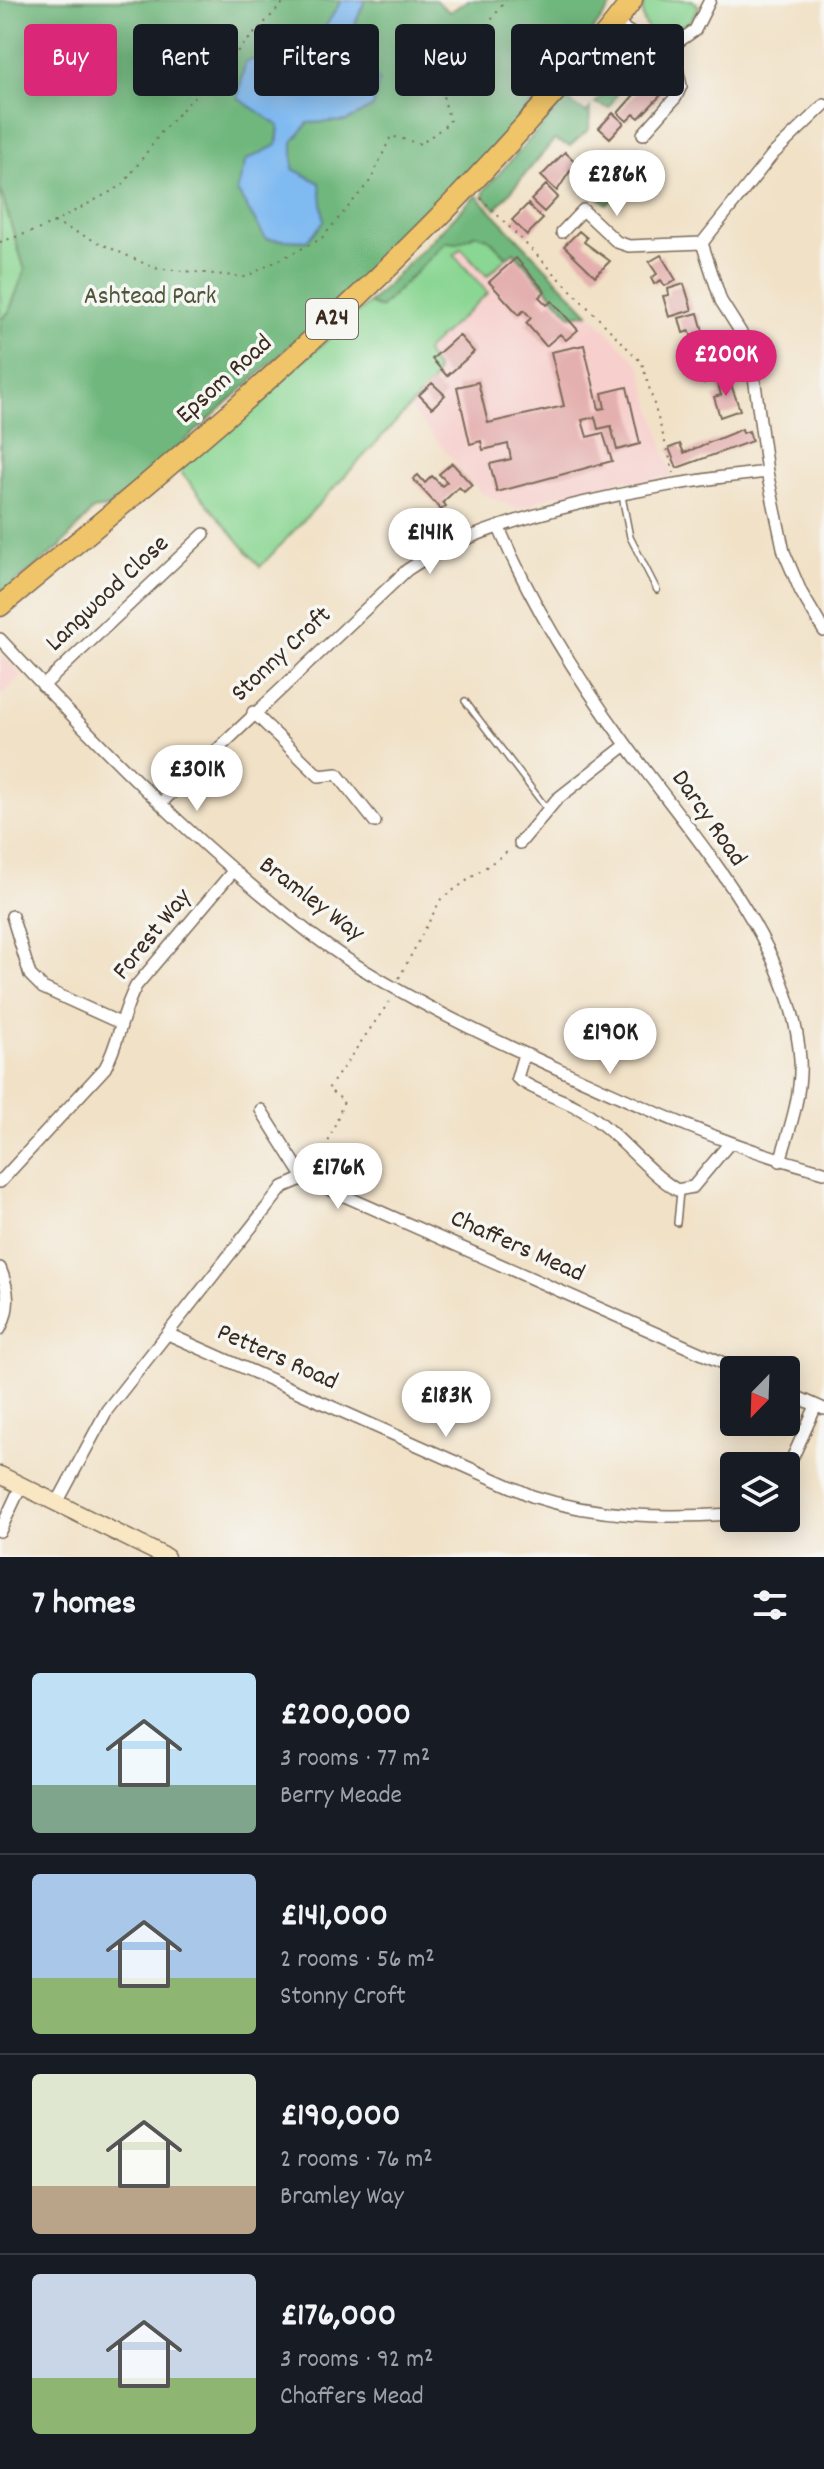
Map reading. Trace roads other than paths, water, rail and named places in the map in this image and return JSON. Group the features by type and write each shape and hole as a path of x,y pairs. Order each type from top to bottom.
{"highway":[{"name":"Epsom Road","path":"0,606 188,449 418,241 471,186 632,0"}],"street":[{"path":"684,38 695,30 710,0"},
{"path":"643,134 676,96"},
{"path":"562,232 583,210 617,242 629,246 702,243 772,155 821,111"},
{"path":"702,243 721,301 750,347 767,472 784,552 801,592 824,631"},
{"name":"Stonny Croft","path":"161,803 253,712 407,570 447,546 499,528 622,495 767,472"},
{"name":"Darcy Road","path":"499,528 545,621 626,745 717,865 779,978 796,1031 801,1079 780,1161"},
{"name":"Langwood Close","path":"43,686 204,534"},
{"name":"Bramley Way","path":"0,639 161,803 234,870 314,935 465,1026 627,1104 728,1145 824,1172"},
{"path":"253,712 319,776 337,774 375,822"},
{"path":"520,843 548,810 626,745"},
{"name":"Forest Way","path":"0,1182 105,1068 118,1046 120,1023 136,986 234,870"},
{"path":"12,916 30,975 43,988 120,1023"},
{"path":"524,1054 517,1078 584,1111 623,1139 667,1184 680,1191 693,1187 728,1145"},
{"path":"57,1503 107,1410 283,1187 309,1179 261,1110"},
{"name":"Chaffers Mead","path":"309,1179 720,1362"},
{"path":"0,1268 9,1289 6,1316 0,1329"},
{"name":"Petters Road","path":"168,1334 518,1490 565,1507 602,1515 720,1514"},
{"path":"797,1452 820,1408 800,1399"},
{"path":"0,1475 166,1557"},
{"path":"0,1531 21,1486"}],"lane":[{"path":"622,495 630,537 657,590"},
{"path":"465,701 548,810"},
{"path":"677,1223 680,1191"}],"water":[{"path":"342,0 365,0 355,24 327,24"},
{"path":"254,59 254,96 375,96 373,107 347,121 308,123 293,142 293,169 320,183 324,222 307,241 266,239 237,191 246,160 277,145 279,126 238,98 245,62"}],"park label":[{"name":"Ashtead Park","path":"150,297"}]}
